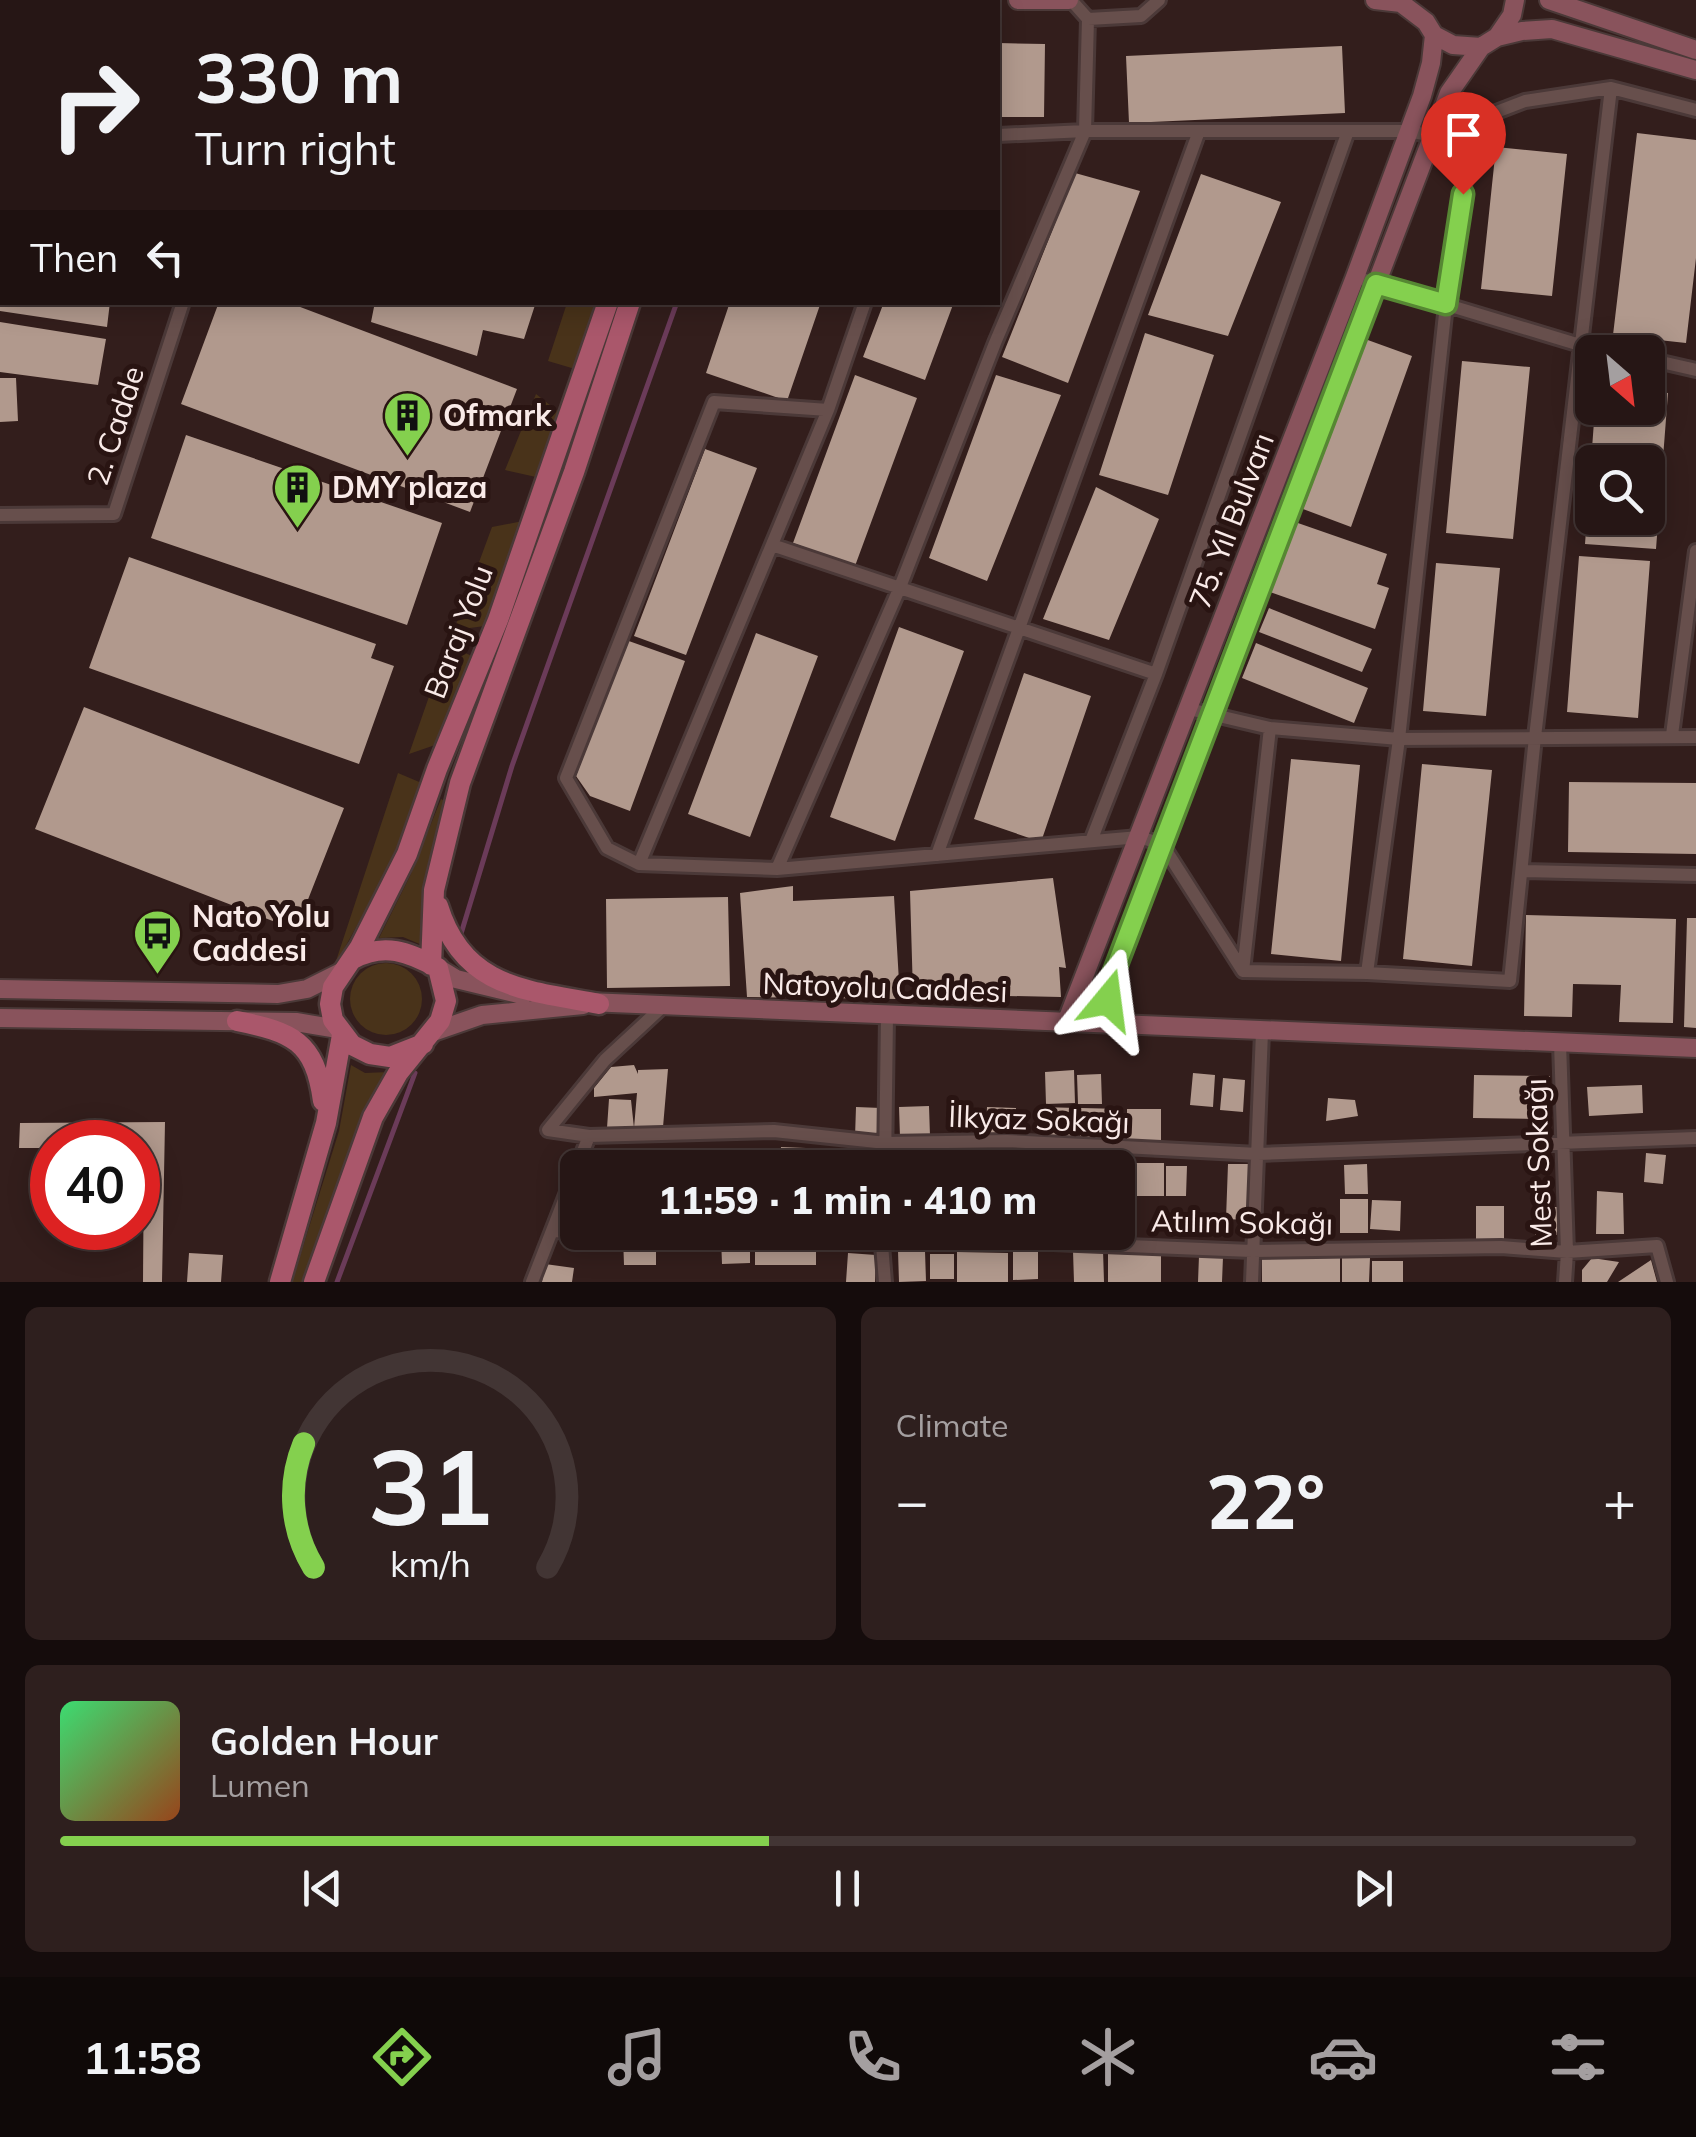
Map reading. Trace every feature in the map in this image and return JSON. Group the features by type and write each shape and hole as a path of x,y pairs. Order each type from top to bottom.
{"main road":[{"name":"Baraj Yolu","path":"347,966 407,854 437,768 504,604 607,305"},
{"name":"Baraj Yolu","path":"435,966 434,890 474,740 574,472 629,305"},
{"path":"434,890 444,926 458,952 478,970 529,990 599,1004"},
{"path":"280,1282 326,1122 340,1032 330,1004 333,987 347,966 368,951 409,952 435,966 446,1002 428,1038 398,1073 374,1118 314,1282"},
{"path":"237,1021 273,1028 304,1044 320,1070 326,1122"},
{"path":"340,1032 370,1054 390,1056 428,1038"}],"street":[{"path":"778,869 900,587 994,344 1085,131 1088,19 1070,0 1018,0"},
{"path":"1088,19 1141,16 1160,0"},
{"path":"1375,0 1401,4 1453,46 1489,42 1522,30 1552,29 1696,70"},
{"path":"1420,0 1430,28"},
{"name":"75. Yıl Bulvarı","path":"1110,1024 1109,985 1449,92 1512,15 1515,0"},
{"path":"1548,0 1696,50"},
{"name":"75. Yıl Bulvarı","path":"1066,1022 1355,277 1431,63 1430,28"},
{"path":"1000,135 1085,131 1408,131 1434,136 1525,101 1611,88 1696,110"},
{"path":"1581,335 1611,88"},
{"path":"1367,973 1399,739 1446,304 1474,120"},
{"path":"937,855 1199,131"},
{"path":"1092,841 1156,674 1348,131"},
{"path":"1355,277 1575,343"},
{"name":"2. Cadde","path":"0,515 114,514 182,305"},
{"path":"639,864 828,410 864,305"},
{"path":"1665,364 1696,370"},
{"path":"1243,971 1510,980 1575,389"},
{"path":"828,410 714,402 566,778 607,848 639,864 778,869 1140,836 1162,844 1243,971"},
{"path":"772,545 1156,674"},
{"path":"1672,735 1696,551"},
{"path":"1189,709 1270,728 1399,739 1696,737"},
{"path":"1243,971 1270,728"},
{"path":"1522,871 1696,875"},
{"path":"0,989 278,994 306,989 347,966"},
{"name":"Natoyolu Caddesi","path":"435,966 456,979 498,990 599,1004 1696,1048"},
{"path":"428,1038 482,1015 599,1004"},
{"name":"İlkyaz Sokağı","path":"661,1008 605,1060 548,1130 588,1136 774,1130 886,1143 1007,1141 1258,1154 1696,1138"},
{"path":"886,1150 887,1016"},
{"path":"0,1018 296,1022 340,1032"},
{"path":"1252,1282 1262,1032"},
{"name":"Mest Sokağı","path":"1560,1043 1565,1282"},
{"path":"532,1282 588,1136"},
{"path":"554,1232 560,1232"},
{"name":"Atılım Sokağı","path":"1135,1246 1252,1251 1501,1247 1567,1252 1657,1246 1667,1282"},
{"path":"882,1250 885,1282"}],"shaded area":[{"path":"566,305 599,305 575,369 548,361"},
{"path":"536,394 560,413 536,477 505,470"},
{"path":"523,521 485,626 454,630 492,527"},
{"path":"447,645 472,656 438,744 409,754"},
{"path":"398,773 424,784 400,848 334,967"},
{"path":"441,799 447,802 428,878 422,945 403,937 379,938 410,876"},
{"path":"386,963 411,974 422,999 411,1024 386,1035 361,1024 350,999 361,974"},
{"path":"351,1065 365,1073 389,1072 304,1282 292,1282 339,1131"}],"building":[{"path":"1000,43 1045,44 1044,117 1000,117"},
{"path":"1342,46 1345,113 1129,123 1126,56"},
{"path":"1637,133 1696,140 1696,258 1686,343 1665,341 1665,335 1613,335"},
{"path":"1496,147 1567,154 1552,296 1481,289"},
{"path":"1075,173 1140,191 1068,383 1002,357"},
{"path":"1201,174 1281,202 1228,336 1148,315"},
{"path":"0,305 110,305 107,327 0,311"},
{"name":"Ofmark","path":"218,305 295,305 517,389 470,512 181,404"},
{"path":"374,305 535,305 524,339 483,330 477,356 371,322"},
{"path":"729,305 820,305 787,401 706,373"},
{"path":"883,305 953,305 925,380 863,357"},
{"path":"0,322 106,339 98,385 0,372"},
{"path":"1145,333 1214,355 1168,495 1099,475"},
{"path":"1365,339 1412,356 1351,527 1303,509"},
{"path":"1462,361 1530,367 1513,539 1446,533"},
{"path":"855,375 917,398 855,566 793,543"},
{"path":"996,375 1061,395 987,581 929,558"},
{"path":"0,378 16,378 18,421 0,422"},
{"path":"1665,393 1668,393 1664,445 1592,445 1594,425 1665,425"},
{"name":"DMY plaza","path":"186,435 442,523 407,625 151,538"},
{"path":"705,449 757,468 686,655 634,636"},
{"path":"1096,487 1159,519 1109,640 1043,619"},
{"path":"1295,522 1387,554 1377,584 1389,588 1375,629 1270,592"},
{"path":"1586,535 1657,535 1656,549 1585,544"},
{"path":"1579,556 1650,561 1638,718 1567,712"},
{"path":"129,557 376,644 371,658 394,666 359,764 89,668"},
{"path":"1436,563 1500,568 1486,716 1423,711"},
{"path":"1269,608 1372,649 1362,672 1259,632"},
{"path":"899,627 964,651 895,841 830,817"},
{"path":"756,633 818,656 750,837 688,814"},
{"path":"626,640 685,661 630,811 590,796 576,776"},
{"path":"1256,643 1368,688 1354,723 1242,678"},
{"path":"1024,673 1091,696 1041,842 974,819"},
{"path":"84,707 344,808 296,930 35,829"},
{"path":"1291,759 1360,765 1341,961 1271,954"},
{"path":"1422,764 1492,770 1472,966 1403,959"},
{"path":"1569,782 1696,783 1696,854 1568,852"},
{"path":"1053,878 1066,968 1059,967 1061,997 913,994 910,891"},
{"path":"793,886 793,901 894,896 900,999 747,997 740,893"},
{"path":"728,897 730,986 607,988 606,899"},
{"path":"1526,915 1676,919 1673,1023 1619,1022 1621,985 1573,984 1572,1017 1524,1016"},
{"path":"1687,918 1696,918 1696,1028 1684,1027"},
{"path":"634,1065 638,1074 638,1070 668,1069 663,1127 634,1128 637,1093 594,1097 594,1088 611,1067"},
{"path":"1074,1070 1075,1103 1046,1104 1045,1072"},
{"path":"1193,1073 1215,1075 1213,1107 1190,1105"},
{"path":"1101,1074 1102,1104 1078,1104 1077,1075"},
{"path":"1474,1075 1550,1076 1549,1119 1473,1118"},
{"path":"1223,1078 1245,1080 1243,1112 1220,1110"},
{"path":"1642,1085 1643,1113 1589,1116 1587,1087"},
{"path":"1328,1098 1355,1100 1358,1116 1326,1121"},
{"path":"609,1099 631,1100 634,1128 607,1128"},
{"path":"929,1106 930,1136 900,1137 899,1107"},
{"path":"856,1107 881,1108 880,1138 855,1137"},
{"path":"987,1107 1016,1108 1015,1138 986,1137"},
{"path":"1040,1107 1077,1108 1076,1137 1040,1136"},
{"path":"1081,1108 1122,1109 1122,1138 1080,1138"},
{"path":"1127,1109 1161,1109 1161,1141 1127,1141"},
{"path":"160,1122 165,1122 162,1282 143,1282 143,1250 160,1250"},
{"path":"20,1123 30,1123 30,1148 19,1148"},
{"path":"781,1147 806,1148 806,1150"},
{"path":"1646,1153 1666,1155 1663,1184 1644,1182"},
{"path":"1135,1163 1164,1163 1164,1196 1135,1196"},
{"path":"1228,1164 1249,1164 1247,1220 1226,1219"},
{"path":"1367,1164 1368,1194 1345,1194 1344,1165"},
{"path":"1166,1166 1187,1166 1186,1196 1166,1196"},
{"path":"1597,1191 1623,1193 1624,1234 1596,1234"},
{"path":"1340,1199 1368,1199 1368,1233 1340,1233"},
{"path":"1372,1200 1401,1201 1400,1231 1370,1229"},
{"path":"1476,1206 1504,1206 1504,1240 1476,1241"},
{"path":"1536,1207 1558,1207 1557,1235 1535,1235"},
{"path":"623,1250 656,1250 656,1265 624,1265"},
{"path":"721,1250 750,1250 750,1263 722,1264"},
{"path":"755,1250 816,1250 816,1265 755,1265"},
{"path":"1013,1250 1038,1250 1038,1279 1013,1280"},
{"path":"1103,1250 1104,1282 1074,1282 1073,1251"},
{"path":"898,1251 925,1251 926,1281 899,1282"},
{"path":"957,1252 1008,1253 1008,1282 957,1282"},
{"path":"189,1253 223,1255 221,1282 187,1282"},
{"path":"848,1253 876,1255 875,1282 846,1282"},
{"path":"930,1254 954,1254 954,1279 930,1279"},
{"path":"1108,1254 1161,1254 1161,1282 1108,1282"},
{"path":"1199,1256 1223,1257 1222,1282 1198,1282"},
{"path":"1340,1257 1340,1282 1262,1282 1262,1258"},
{"path":"1342,1257 1370,1258 1369,1282 1342,1282"},
{"path":"1592,1258 1619,1262 1607,1282 1582,1282 1582,1270"},
{"path":"1651,1260 1657,1282 1618,1282"},
{"path":"1372,1261 1403,1261 1403,1282 1372,1282"},
{"path":"545,1264 574,1268 572,1282 542,1282"}],"waterway":[{"path":"460,937 512,766 676,305"},
{"path":"337,1282 415,1073"}],"place":[{"name":"Ofmark","path":"408,458"},
{"name":"DMY plaza","path":"297,530"},
{"name":"Nato Yolu Caddesi","path":"157,976"}],"route":[{"path":"1108,1000 1109,985 1376,284 1446,304 1463,194"}]}
